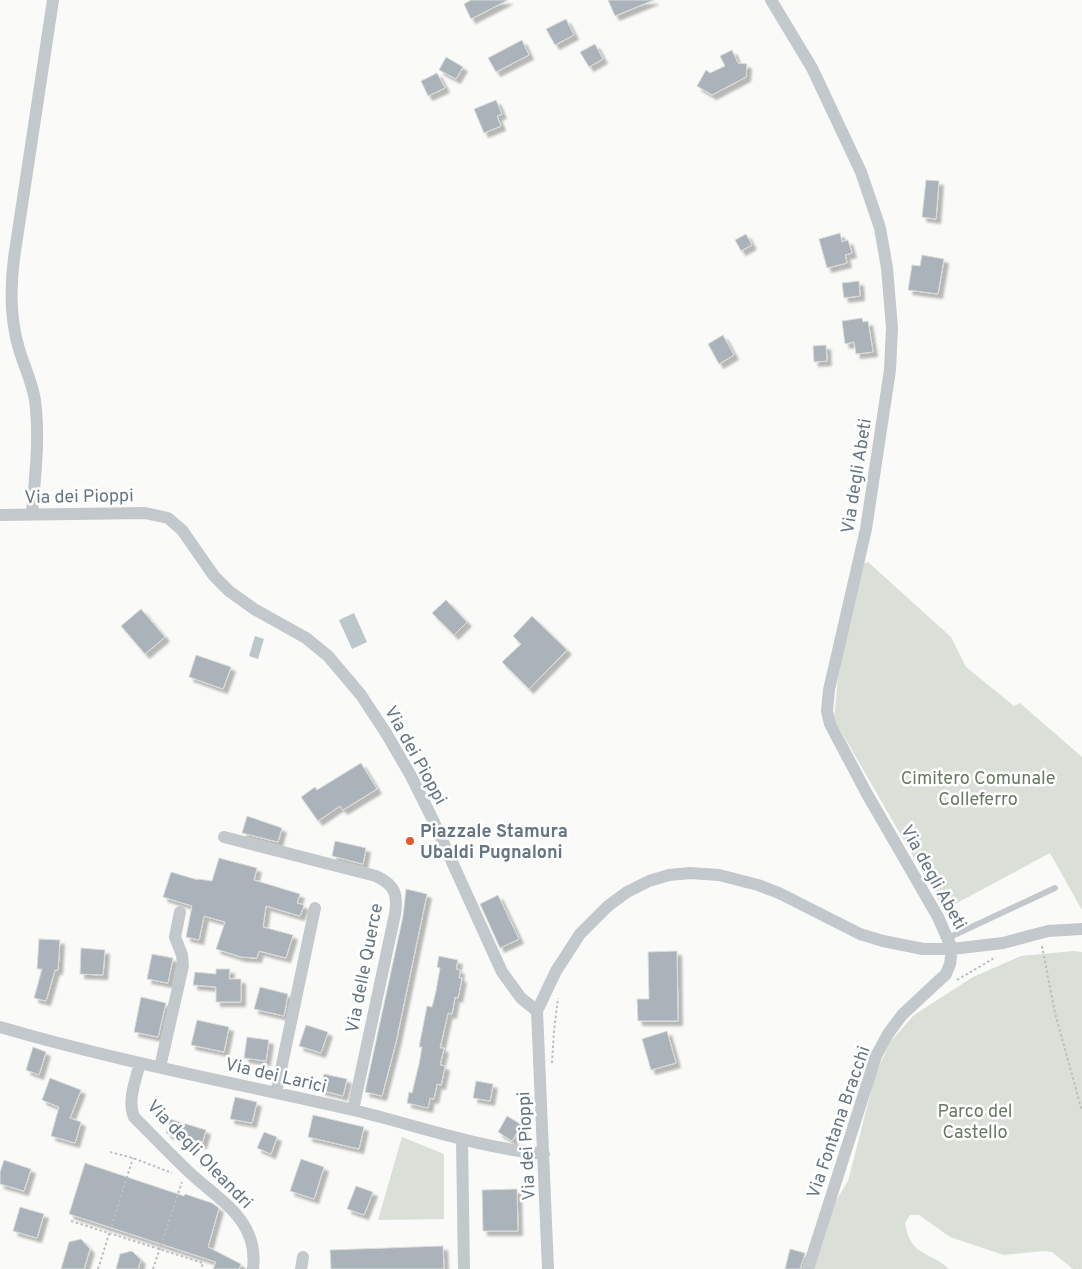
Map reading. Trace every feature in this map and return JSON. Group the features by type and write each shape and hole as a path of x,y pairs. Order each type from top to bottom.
{"street":[{"path":"32,514 36,447 35,400 15,332 11,289 53,0"},
{"name":"Via degli Abeti","path":"771,0 812,68 864,182 884,247 891,320 890,370 866,529 828,690 828,715 855,773 932,906 950,944"},
{"name":"Via dei Pioppi","path":"0,515 144,513 168,518 182,530 214,576 229,591 254,609 306,638 328,656 366,701 411,776 502,972 516,993 538,1011 548,1269"},
{"name":"Via delle Querce","path":"224,837 376,876 387,882 394,890 396,900 395,914 353,1110"},
{"path":"538,1011 564,958 592,920 627,892 649,881 669,875 704,874 733,878 784,896 872,938 923,949 950,944 1040,941 1059,930 1082,929"},
{"path":"276,1093 315,908"},
{"path":"160,1067 183,966 182,955 175,937 180,912"},
{"name":"Via Fontana Bracchi","path":"808,1269 876,1056 888,1034 902,1015 946,974 950,964 950,944"},
{"name":"Via dei Larici","path":"0,1028 140,1063 353,1110 462,1140 544,1154"},
{"name":"Via degli Oleandri","path":"140,1063 132,1102 134,1117 189,1172 235,1212 246,1227 252,1241 253,1269"},
{"path":"462,1140 464,1269"}],"lane":[{"path":"950,944 1055,888"}],"path":[{"path":"1040,941 1049,944"},
{"path":"1040,941 1055,1013 1082,1111"},
{"path":"954,982 1001,955"},
{"path":"552,1071 558,997"},
{"path":"110,1152 133,1158 176,1175"},
{"path":"98,1269 133,1158"},
{"path":"153,1269 184,1175"},
{"path":"71,1221 203,1264 201,1269"}],"green space":[{"name":"Cimitero Comunale Colleferro","path":"868,562 951,637 966,667 1014,706 1020,703 1082,757 1082,910 1050,853 944,910 834,719 838,678 862,564"},
{"name":"Parco del Castello","path":"1074,951 1082,952 1082,1269 1073,1269 1052,1252 1043,1251 1004,1255 950,1237 919,1215 910,1215 905,1223 908,1234 916,1248 949,1269 814,1269 832,1207 848,1181 876,1072 891,1041 914,1015 973,977 1021,956"},
{"path":"402,1137 444,1154 444,1219 378,1220"}],"shaded area":[{"path":"354,613 367,642 352,649 339,620"},
{"path":"255,636 264,639 258,659 249,656"}],"building":[{"path":"471,0 508,0 471,19 464,4"},
{"path":"608,0 654,0 615,16"},
{"path":"566,19 574,35 555,45 546,29"},
{"path":"522,40 529,55 496,72 488,58"},
{"path":"595,44 603,59 589,67 580,52"},
{"path":"732,50 738,63 747,64 746,77 712,95 697,86 706,70 710,73 725,66 720,56"},
{"path":"446,57 463,67 456,79 439,70"},
{"path":"437,73 445,88 428,96 421,81"},
{"path":"496,100 502,114 497,116 501,126 484,133 474,109"},
{"path":"926,180 939,181 936,219 922,217"},
{"path":"840,233 842,242 848,240 852,253 845,255 847,263 827,268 819,239"},
{"path":"746,234 752,245 741,251 735,240"},
{"path":"922,255 944,259 938,294 908,290 912,265 920,266"},
{"path":"859,281 860,296 844,298 842,283"},
{"path":"862,318 863,322 868,321 873,352 856,354 854,342 845,344 842,321"},
{"path":"723,335 734,355 719,364 708,344"},
{"path":"826,345 827,361 814,362 813,346"},
{"path":"446,600 467,622 454,635 432,613"},
{"path":"141,609 165,637 145,654 121,626"},
{"path":"532,616 567,650 529,689 502,662 521,644 513,636"},
{"path":"196,655 231,667 223,689 189,677"},
{"path":"361,763 377,789 343,810 340,806 318,821 301,797 315,787 317,790"},
{"path":"247,816 282,828 278,842 242,833"},
{"path":"335,841 366,848 363,864 332,856"},
{"path":"219,858 257,868 254,880 300,894 297,903 304,905 300,916 266,906 263,927 293,935 286,958 259,951 257,958 241,957 216,949 225,922 204,916 199,940 186,937 192,906 163,897 171,872 198,880 212,881"},
{"path":"406,889 427,894 396,1042 382,1096 365,1092 403,916"},
{"path":"498,895 519,939 500,948 480,904"},
{"path":"39,939 60,940 58,970 55,970 46,1001 34,998 42,969 37,969"},
{"path":"81,948 105,950 103,975 80,974"},
{"path":"677,951 678,1021 638,1021 637,999 649,999 648,952"},
{"path":"152,954 173,958 168,983 147,979"},
{"path":"439,956 458,960 456,969 460,970 459,978 462,978 458,998 455,997 452,1014 448,1013 440,1048 444,1048 440,1065 445,1066 441,1085 437,1084 434,1099 430,1098 428,1108 407,1103 409,1092 412,1093 419,1064 422,1047 419,1047 427,1006 432,1007 436,991 440,968 437,967"},
{"path":"216,969 230,969 229,979 241,979 241,1002 216,1002 216,987 193,985 195,972 216,974"},
{"path":"260,987 288,994 284,1016 254,1009"},
{"path":"141,997 166,1003 158,1037 134,1032"},
{"path":"197,1020 229,1027 224,1052 191,1045"},
{"path":"306,1025 328,1032 321,1053 299,1046"},
{"path":"667,1031 676,1063 651,1070 642,1039"},
{"path":"247,1037 269,1040 266,1061 244,1058"},
{"path":"33,1047 46,1052 39,1075 26,1070"},
{"path":"324,1074 347,1079 343,1096 320,1090"},
{"path":"50,1078 81,1090 70,1118 81,1122 75,1143 51,1136 59,1107 42,1100"},
{"path":"476,1081 493,1084 490,1101 473,1098"},
{"path":"235,1097 257,1102 252,1123 230,1119"},
{"path":"313,1115 364,1127 359,1149 308,1137"},
{"path":"507,1116 522,1125 512,1141 498,1132"},
{"path":"170,1119 206,1130 202,1144 166,1133"},
{"path":"264,1132 277,1137 271,1154 257,1148"},
{"path":"301,1159 324,1167 314,1199 290,1191"},
{"path":"4,1160 31,1169 24,1191 0,1184 0,1172"},
{"path":"85,1163 184,1196 185,1194 212,1203 219,1208 208,1247 241,1264 239,1269 213,1269 216,1262 69,1214"},
{"path":"356,1186 373,1192 364,1215 347,1209"},
{"path":"517,1189 518,1231 483,1231 482,1190"},
{"path":"20,1207 44,1214 37,1238 13,1231"},
{"path":"81,1239 90,1249 84,1269 61,1269 69,1242"},
{"path":"443,1246 444,1269 331,1269 330,1250"},
{"path":"790,1249 805,1253 800,1269 785,1269"},
{"path":"132,1251 141,1260 138,1269 116,1269 120,1254"}],"place":[{"name":"Piazzale Stamura Ubaldi Pugnaloni","path":"410,841"}]}
